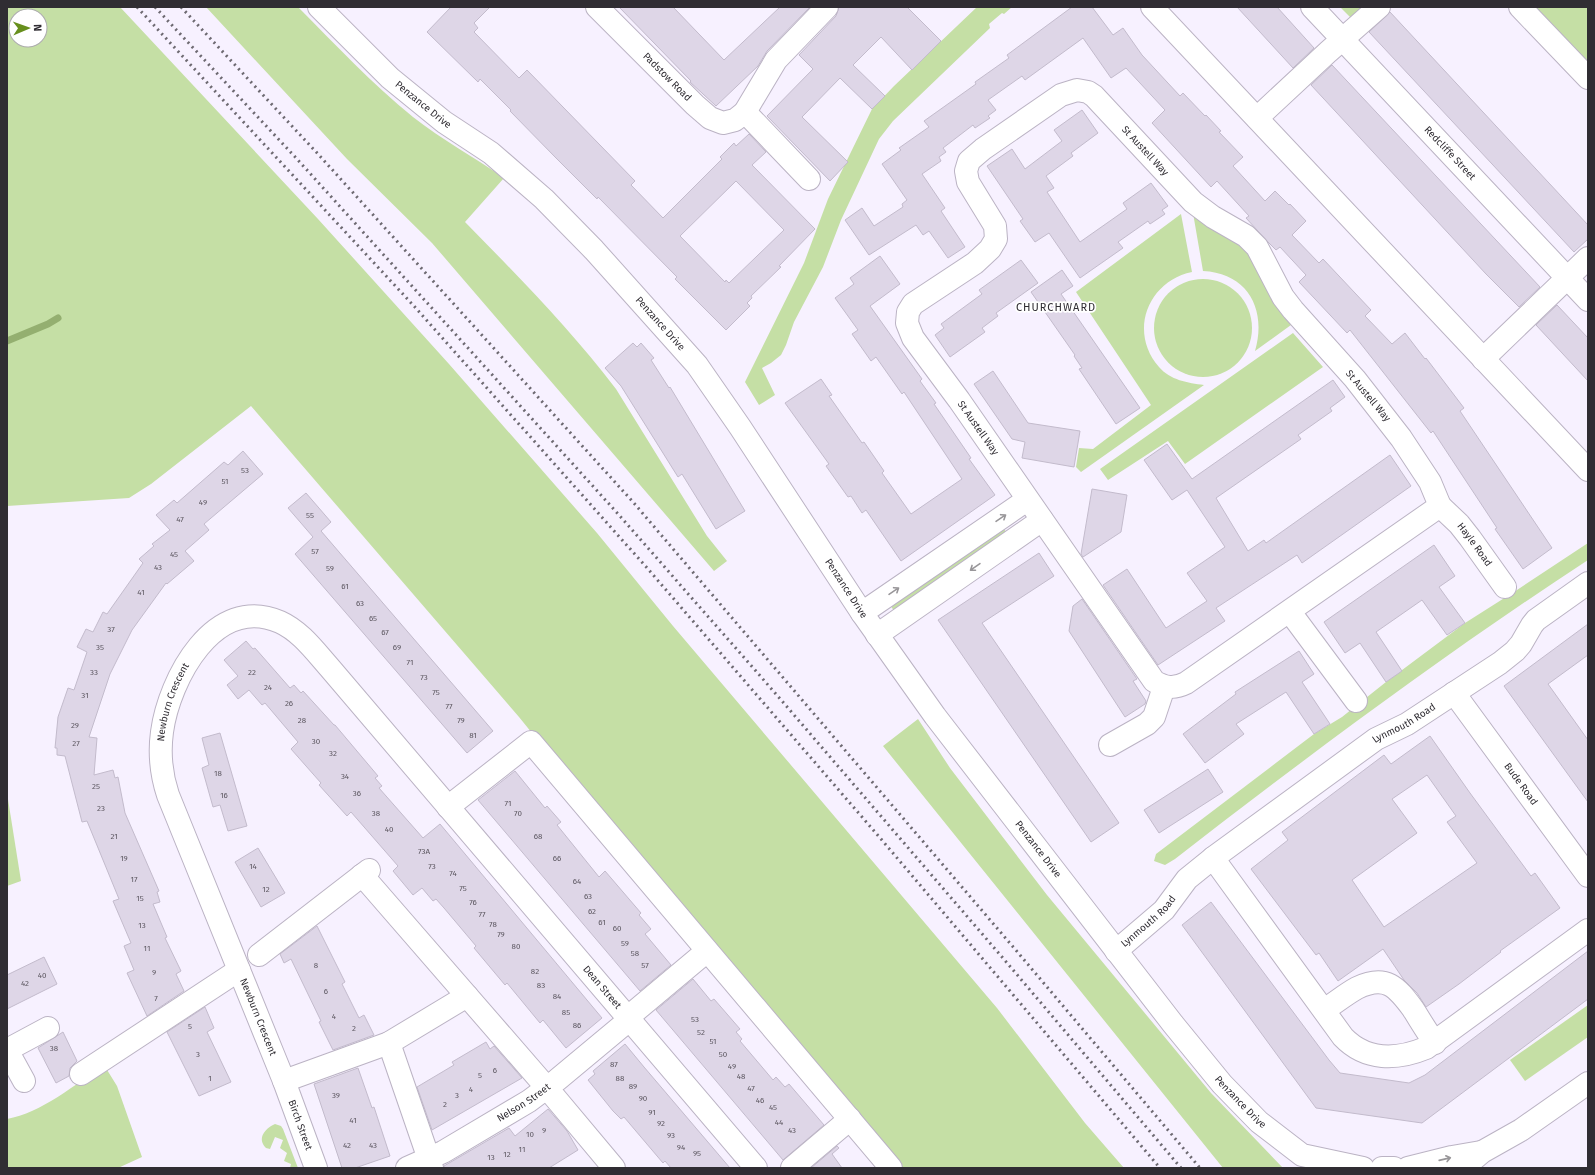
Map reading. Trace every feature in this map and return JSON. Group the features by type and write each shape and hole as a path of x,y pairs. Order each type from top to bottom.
{"street":[{"name":"Padstow Road","path":"597,7 695,105 710,118 723,123 735,120 745,112 776,60 827,7"},
{"path":"1152,7 1588,470"},
{"name":"Redcliffe Street","path":"1312,7 1588,300"},
{"path":"1257,118 1379,7"},
{"path":"1520,7 1588,78"},
{"name":"Penzance Drive","path":"322,8 390,78 444,122 491,153 538,194 594,250 676,341 710,382 862,613 935,716 1178,1030 1235,1098 1272,1133 1309,1161 1363,1168"},
{"name":"St Austell Way","path":"1164,687 1154,681 966,410 913,338 908,323 908,312 913,304 975,263 990,249 996,239 995,226 968,182 966,171 969,161 983,149 1061,95 1077,90 1088,92 1094,96 1193,202 1252,241 1262,254 1278,287 1293,310 1355,379 1401,438 1430,482 1440,506"},
{"path":"745,112 808,179"},
{"path":"1483,359 1588,258"},
{"path":"862,613 1027,500"},
{"path":"1110,745 1147,724 1151,720 1157,712 1164,687 1180,686 1186,683 1290,612 1440,506"},
{"name":"Hayle Road","path":"1440,506 1470,538 1505,587"},
{"path":"877,635 1042,520"},
{"name":"Lynmouth Road","path":"1116,951 1164,910 1187,879 1212,858 1376,739 1407,724 1515,651 1536,620 1588,583"},
{"path":"1290,612 1356,701"},
{"name":"Newburn Crescent","path":"284,1081 168,795 161,768 162,733 166,710 172,690 183,668 217,629 232,621 252,616 270,619 290,627 303,638 329,667 448,807"},
{"name":"Bude Road","path":"1454,693 1588,876"},
{"path":"448,807 531,742 892,1168"},
{"name":"Dean Street","path":"448,807 756,1168"},
{"path":"1212,858 1340,1033 1350,1044 1366,1053 1376,1056 1406,1055 1435,1043 1588,930"},
{"path":"259,955 365,872 467,996 614,1168"},
{"name":"Nelson Street","path":"407,1168 430,1164 547,1088 707,951"},
{"path":"81,1074 239,970"},
{"path":"1324,1010 1350,992 1363,986 1376,983 1389,984 1400,992 1435,1043"},
{"path":"284,1081 389,1044 467,996"},
{"path":"24,1081 7,1050 48,1028"},
{"path":"389,1044 430,1164"},
{"name":"Birch Street","path":"284,1081 316,1168"},
{"path":"1462,1168 1482,1152 1521,1130 1588,1083"},
{"path":"792,1168 850,1119"},
{"path":"1408,1168 1452,1157 1482,1152"},
{"path":"1382,1168 1394,1168"}],"green space":[{"path":"7,7 120,7 318,219 449,364 597,533 673,626 997,1008 1085,1123 1124,1168 898,1168 583,796 519,717 251,406 151,484 129,498 7,506"},
{"path":"206,7 298,7 368,77 413,117 504,178 465,222 524,282 562,324 616,389 707,536 727,561 714,571 432,243 347,159"},
{"path":"977,7 1012,7 989,24 990,28 893,121 879,139 841,220 823,267 794,322 781,355 762,368 775,395 759,405 745,382 804,263 828,199 872,109"},
{"path":"1340,7 1365,7 1352,19"},
{"path":"1530,7 1588,7 1588,70"},
{"path":"1193,213 1241,240 1291,325 1255,351 1258,336 1256,308 1250,296 1242,286 1232,279 1219,273 1203,271"},
{"path":"1181,214 1192,272 1177,277 1164,286 1154,297 1147,310 1144,324 1145,339 1150,353 1159,367 1168,375 1180,380 1204,385 1081,472 1076,467 1079,448 1093,449 1151,405 1076,292"},
{"path":"1203,279 1222,283 1237,294 1248,309 1252,328 1248,347 1237,362 1222,373 1203,377 1184,373 1169,362 1158,347 1154,328 1158,309 1169,294 1184,283"},
{"path":"1293,333 1323,367 1185,464 1168,441 1108,480 1100,469"},
{"path":"1003,528 1008,534 895,613 891,606"},
{"path":"1588,543 1588,560 1482,631 1378,705 1175,859 1165,865 1154,861 1156,854 1314,734 1342,717 1465,623"},
{"path":"918,719 950,768 1047,895 1211,1093 1283,1168 1223,1168 883,746"},
{"path":"7,793 21,881 7,886"},
{"path":"1588,1005 1588,1037 1525,1081 1510,1060"},
{"path":"104,1065 117,1086 142,1157 118,1168 7,1168 7,1119 33,1111 58,1097"},
{"path":"275,1124 281,1126 283,1129 298,1168 290,1168 291,1164 284,1161 287,1153 280,1148 283,1140 275,1137 270,1149 263,1145 263,1134"}],"building":[{"path":"451,7 490,7 474,23 478,28 474,32 519,78 527,70 635,181 631,185 663,218 722,159 720,157 734,143 736,146 749,134 766,152 752,165 815,229 779,266 781,267 751,296 752,298 747,303 750,306 726,330 675,279 677,277 598,197 597,199 556,158 480,79 478,82 427,32","holes":["736,181 784,230 729,283 726,280 725,282 680,236"]},
{"path":"619,7 673,7 724,60 780,7 810,7 767,51 758,66 716,106 690,82 691,81"},
{"path":"839,7 907,7 941,41 912,70 881,37 853,65 885,96 872,109 840,78 802,117 848,162 830,181 767,116 813,69 799,55 836,16"},
{"path":"1072,7 1092,7 1113,35 1123,28 1142,55 1180,96 1183,93 1205,116 1206,115 1221,131 1219,132 1243,157 1233,166 1265,201 1275,191 1306,221 1292,235 1319,263 1323,259 1371,310 1365,316 1392,344 1405,333 1425,359 1426,358 1464,408 1460,411 1552,548 1523,569 1495,529 1497,528 1433,431 1431,433 1350,330 1347,333 1299,282 1306,275 1280,247 1276,250 1268,242 1246,218 1249,216 1217,181 1211,187 1152,123 1165,110 1126,68 1111,78 1083,38 1025,80 1022,76 988,100 996,110 988,116 990,118 975,128 973,125 943,148 946,152 939,157 941,161 922,174 945,208 941,211 965,247 948,258 929,231 923,235 916,225 869,255 845,220 862,208 874,226 903,207 902,204 907,200 882,164 901,150 899,148 929,127 924,121 976,84 975,82 1009,58 1007,55"},
{"path":"1237,7 1277,7 1314,48 1293,68"},
{"path":"1390,12 1588,225 1588,239 1574,252 1369,32"},
{"path":"1332,65 1540,287 1519,307 1486,274 1311,85"},
{"path":"1082,110 1098,133 1071,153 1073,156 1046,176 1054,188 1047,192 1080,242 1127,209 1123,203 1151,183 1168,206 1162,210 1165,214 1150,224 1148,221 1118,242 1123,248 1080,278 1049,233 1035,242 1020,221 1023,219 987,166 1012,149 1025,169 1062,141 1054,130"},
{"path":"880,256 900,284 870,306 922,379 920,381 936,403 934,404 971,458 969,459 995,495 901,561 866,510 862,513 851,496 848,497 826,466 829,464 785,403 821,379 832,395 829,396 862,443 864,442 884,471 882,473 911,514 962,479 904,392 902,394 876,357 871,361 852,334 858,330 835,298 854,284 850,278"},
{"path":"1021,260 1038,283 996,313 998,316 982,328 985,332 950,357 935,335 944,328 941,324 982,294 979,290"},
{"path":"1062,270 1073,286 1061,294 1140,408 1116,424 1079,369 1082,368 1074,356 1075,355 1031,292"},
{"path":"1557,305 1588,338 1588,381 1536,325"},
{"path":"633,343 637,347 641,343 654,358 651,360 669,388 670,387 745,511 716,529 682,474 678,477 621,386 605,368"},
{"path":"993,371 1028,423 1080,431 1074,467 1022,458 1025,442 1012,439 974,384"},
{"path":"1333,380 1345,397 1330,408 1332,411 1298,435 1301,439 1216,498 1248,551 1264,540 1266,543 1390,455 1411,486 1302,563 1297,555 1216,608 1225,621 1158,665 1103,585 1127,569 1166,628 1207,601 1187,573 1225,547 1187,490 1172,500 1144,460 1167,444 1192,479"},
{"path":"243,451 263,474 204,524 209,530 185,551 194,561 167,584 166,583 132,630 110,674 89,737 97,738 94,775 113,770 115,778 118,777 125,813 159,891 157,892 160,902 153,904 167,937 165,938 181,971 176,974 184,991 147,1016 127,973 134,970 124,946 131,943 113,901 119,899 87,821 82,822 65,756 57,755 57,748 55,748 58,717 68,688 74,690 87,652 77,647 86,629 93,632 103,612 107,614 143,563 139,559 154,546 152,544 170,530 156,515 174,500 177,503 224,462 228,465"},
{"path":"1092,489 1127,495 1121,532 1083,557 1081,554"},
{"path":"306,493 331,522 321,531 493,731 467,753 295,554 313,537 288,508"},
{"path":"1434,545 1455,576 1439,587 1465,623 1447,635 1422,600 1376,632 1402,671 1386,682 1360,643 1345,653 1324,622"},
{"path":"1039,553 1054,576 982,623 1119,823 1091,842 938,620"},
{"path":"1082,599 1137,679 1133,681 1146,701 1145,704 1125,717 1069,631 1073,606"},
{"path":"1588,624 1588,655 1548,684 1588,740 1588,802 1504,686"},
{"path":"246,641 253,649 255,648 290,688 294,685 301,693 303,691 335,725 378,776 375,778 382,786 379,788 423,838 440,824 602,1018 566,1048 543,1020 540,1023 507,983 505,985 474,948 476,946 436,899 433,901 422,888 413,895 393,871 398,866 351,812 347,816 319,785 321,783 291,749 298,742 265,703 262,705 249,690 238,699 227,685 238,676 224,660"},
{"path":"1299,651 1314,674 1302,682 1330,724 1314,734 1286,692 1236,724 1244,734 1205,763 1183,734 1236,694 1235,692"},
{"path":"220,733 247,826 228,831 220,805 213,807 202,768 209,765 202,738"},
{"path":"1430,736 1531,876 1535,873 1560,908 1426,1007 1417,993 1404,980 1383,949 1338,981 1319,953 1316,955 1251,869 1288,840 1282,832 1384,755 1391,764","holes":["1427,775 1456,816 1447,822 1477,863 1384,927 1352,880 1417,833 1392,799"]},
{"path":"1208,769 1223,792 1159,833 1144,810"},
{"path":"515,771 545,808 547,806 561,822 557,825 599,877 605,871 641,913 639,915 651,929 645,934 671,965 640,991 478,800"},
{"path":"258,848 285,893 261,907 235,862"},
{"path":"1211,902 1340,1073 1409,1083 1425,1075 1588,951 1588,999 1422,1123 1316,1108 1182,925"},
{"path":"317,926 345,982 342,984 359,1018 364,1015 374,1035 333,1050 319,1022 321,1021 291,959 284,963 280,954"},
{"path":"44,957 57,984 7,1009 7,975"},
{"path":"693,979 711,1001 714,999 740,1029 736,1032 742,1039 740,1041 773,1080 776,1077 785,1087 789,1084 824,1125 783,1160 656,1010"},
{"path":"205,1007 214,1028 207,1032 231,1082 199,1096 167,1032"},
{"path":"63,1032 77,1061 70,1068 69,1076 56,1083 38,1048"},
{"path":"486,1042 490,1049 494,1046 522,1078 432,1130 417,1087 454,1065 452,1062"},
{"path":"625,1044 730,1168 671,1168 665,1161 663,1163 624,1117 621,1119 613,1111 588,1080 595,1074 593,1071"},
{"path":"358,1068 372,1108 374,1107 390,1156 355,1168 342,1168 314,1084"},
{"path":"548,1109 567,1131 578,1150 549,1168 444,1168 444,1166 509,1128 515,1136"},
{"path":"837,1146 839,1148 832,1154 842,1168 811,1168"}],"waterway":[{"path":"7,341 48,324 58,318"}],"railway":[{"path":"137,7 413,305 648,569 881,839 1160,1168"},
{"path":"155,7 297,159 619,515 776,694 1181,1168"},
{"path":"181,7 318,154 633,502 1200,1168"}],"district":[{"name":"CHURCHWARD","path":"1056,307"}]}
